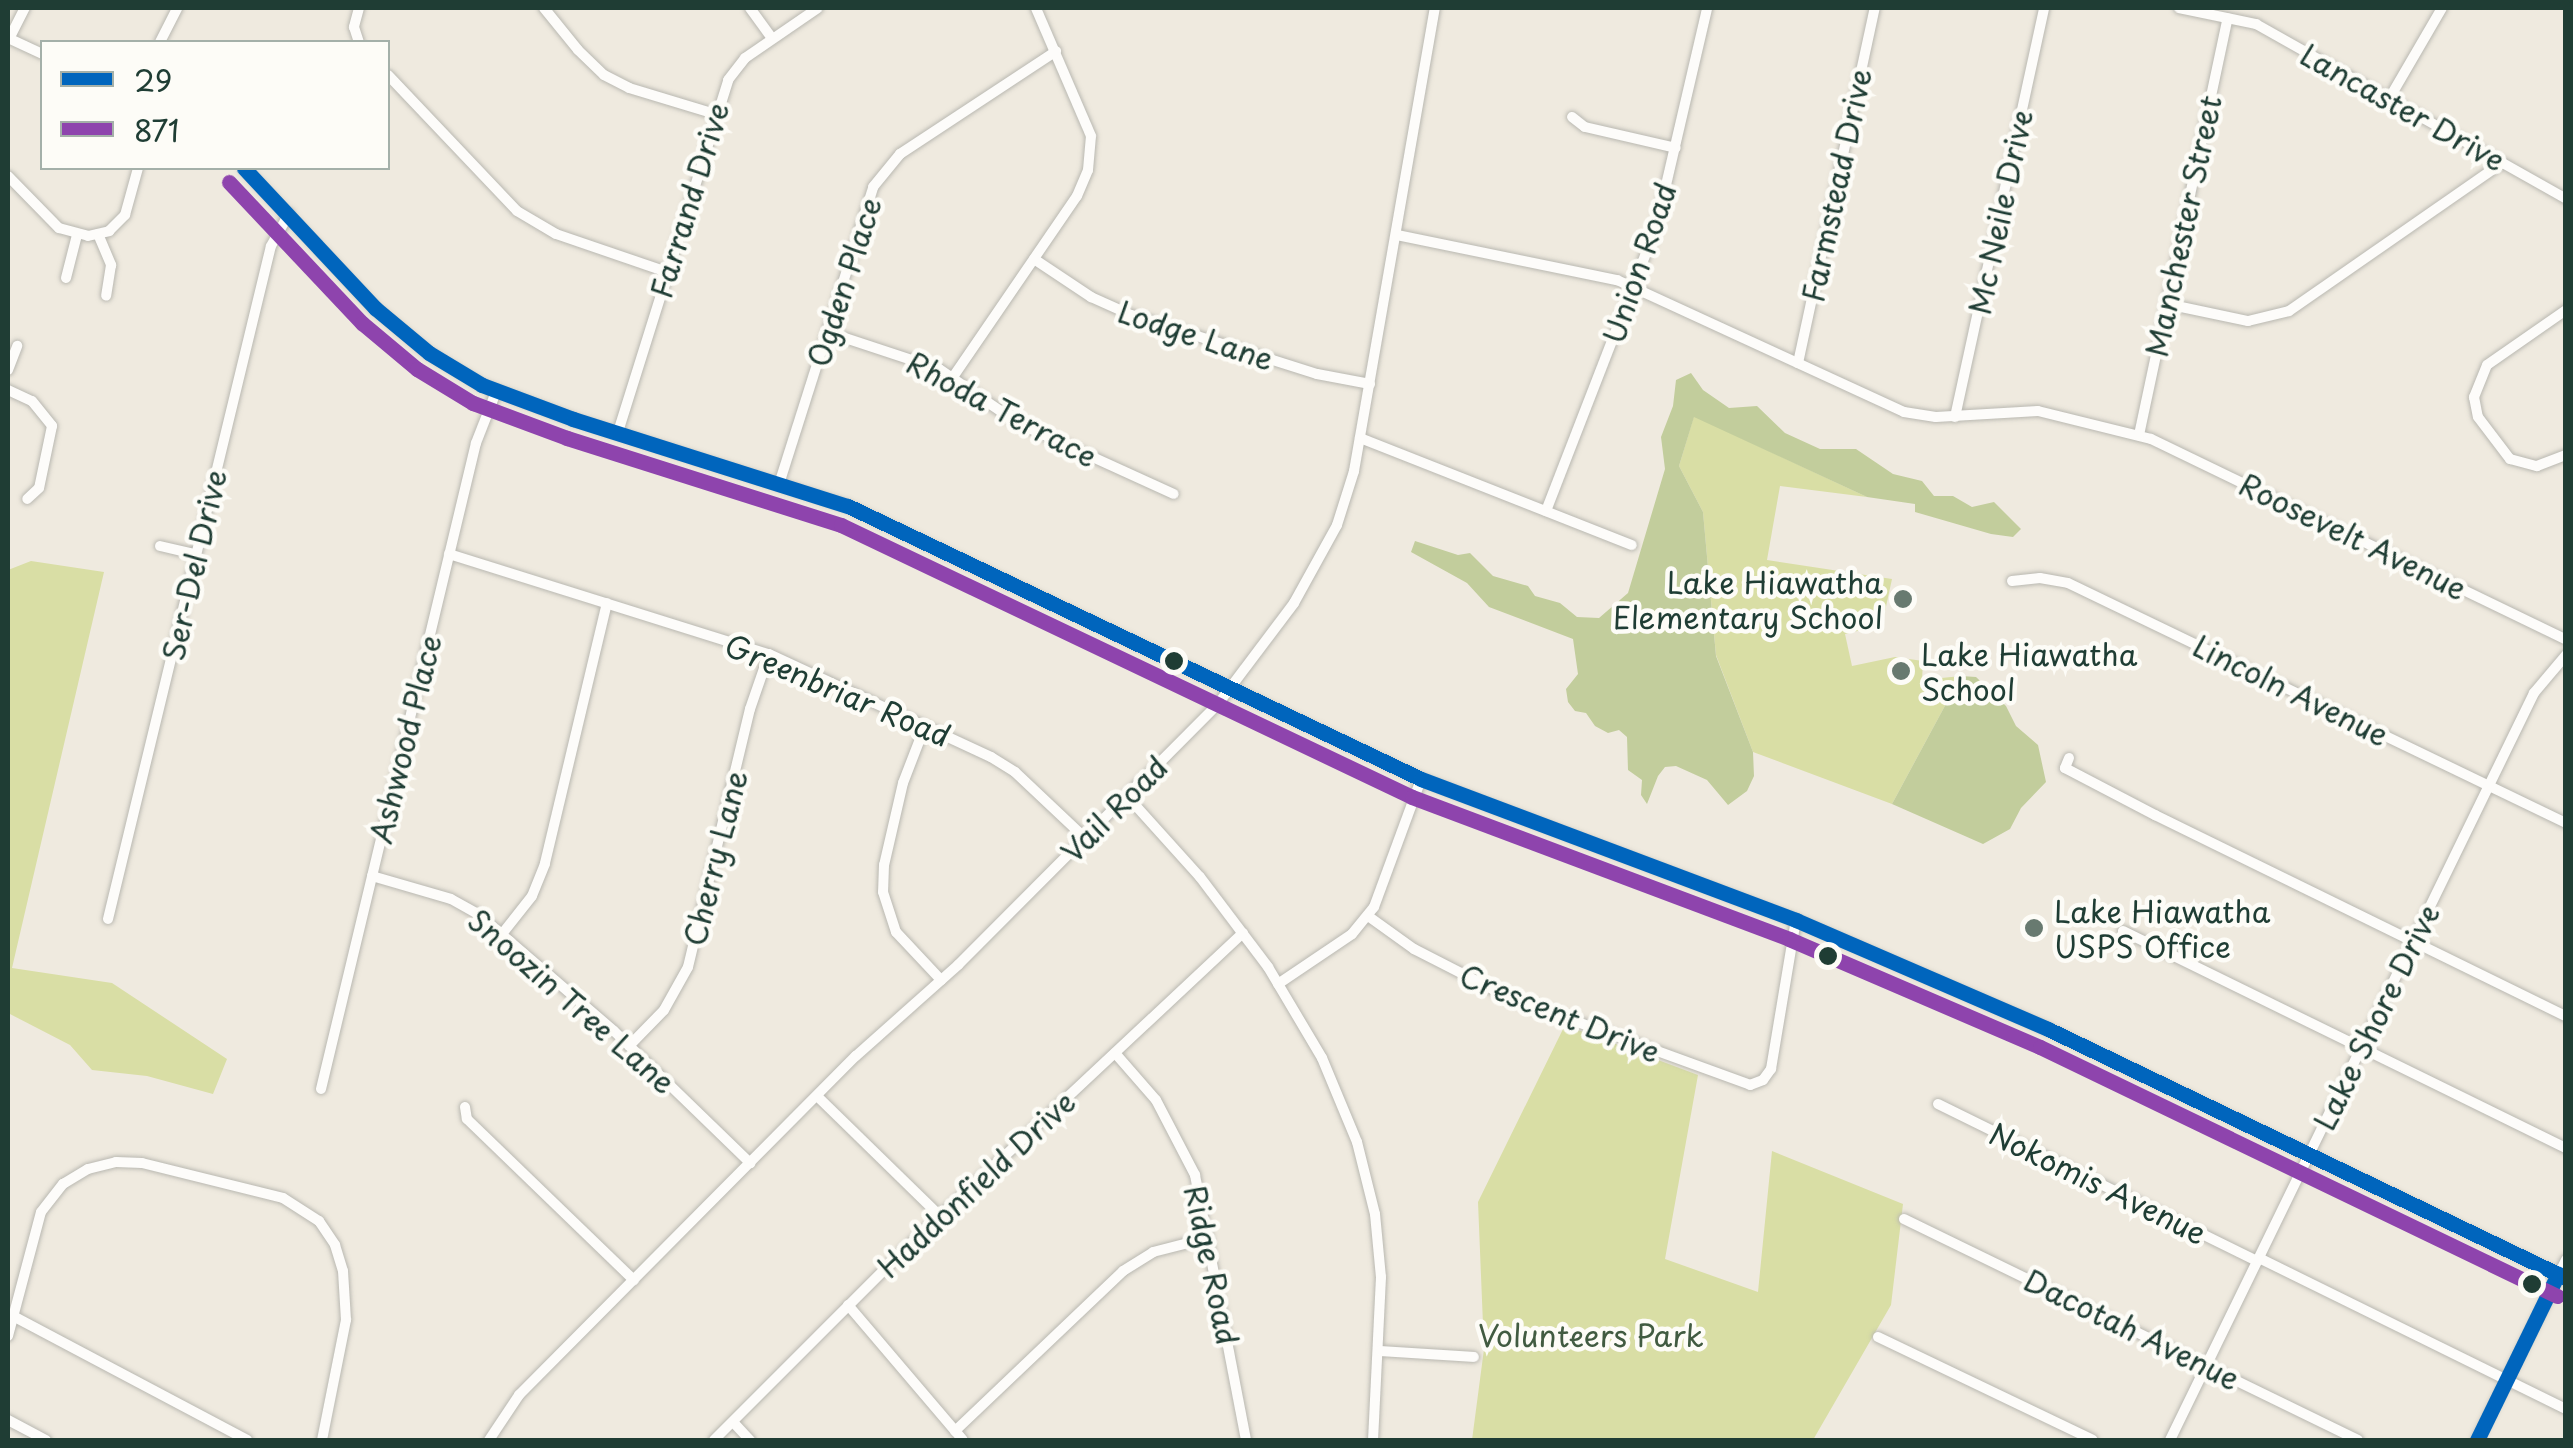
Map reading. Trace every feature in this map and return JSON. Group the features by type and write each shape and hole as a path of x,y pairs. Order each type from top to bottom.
{"street":[{"path":"25,8 8,39 40,53"},
{"path":"161,40 177,8"},
{"path":"358,8 354,27 358,40"},
{"path":"544,8 604,75 630,88 716,114"},
{"path":"750,8 772,38"},
{"name":"Farrand Drive","path":"618,432 716,114 736,68 818,8"},
{"path":"953,377 1077,196 1091,157 1087,123 1036,8"},
{"name":"Vail Road","path":"489,1440 520,1396 634,1280 817,1096 1086,838 1234,686 1294,604 1325,550 1346,498 1370,384 1435,8"},
{"name":"Union Road","path":"1546,511 1656,228 1708,8"},
{"name":"Farmstead Drive","path":"1798,364 1875,8"},
{"name":"Mc Neile Drive","path":"1956,417 2044,8"},
{"name":"Lancaster Drive","path":"2179,8 2256,24 2566,199"},
{"path":"2389,99 2442,8"},
{"name":"Manchester Street","path":"2139,435 2228,18"},
{"name":"Ogden Place","path":"780,481 866,204 884,171 900,154 962,109 1056,51"},
{"path":"390,77 517,210 556,234 667,272"},
{"path":"1572,117 1585,128 1676,148"},
{"path":"2167,304 2248,320 2288,311 2502,163"},
{"path":"8,176 50,221 77,235 98,234 125,215 137,170"},
{"path":"246,170 401,332 456,371 496,392 848,506 1234,686 1422,779 1796,920 2048,1029 2562,1276"},
{"name":"Ser-Del Drive","path":"108,919 271,246 288,214"},
{"path":"98,234 111,265 106,296"},
{"path":"66,278 77,235"},
{"name":"Roosevelt Avenue","path":"1397,235 1578,269 1634,288 1904,412 1956,417 1992,411 2038,411 2139,435 2566,640"},
{"name":"Lodge Lane","path":"1034,258 1091,297 1131,316 1317,374 1370,384"},
{"path":"2566,310 2487,365 2474,397 2478,418 2510,459 2537,466 2566,455"},
{"name":"Rhoda Terrace","path":"826,332 910,358 953,377 1018,424 1174,494"},
{"path":"8,370 17,346"},
{"path":"8,390 32,401 52,426 39,488 27,499"},
{"name":"Ashwood Place","path":"321,1088 476,443 496,392"},
{"path":"1360,438 1632,545"},
{"path":"160,546 196,554"},
{"name":"Greenbriar Road","path":"449,554 769,654 1015,772 1086,838"},
{"name":"Lincoln Avenue","path":"2012,581 2040,578 2068,583 2566,822"},
{"path":"502,934 532,896 545,863 607,602"},
{"name":"Cherry Lane","path":"629,1046 673,999 688,967 750,709 769,654"},
{"name":"Lake Shore Drive","path":"2170,1440 2487,785 2534,692 2566,655"},
{"path":"925,726 903,783 882,892 896,932 940,980"},
{"path":"2070,758 2065,768 2566,1016"},
{"path":"1278,984 1330,951 1368,916 1422,779"},
{"path":"1127,796 1200,877 1243,933 1278,984 1338,1093 1368,1179 1379,1242 1381,1351 1372,1440"},
{"name":"Snoozin Tree Lane","path":"372,876 452,899 502,934 629,1046 750,1163"},
{"name":"Crescent Drive","path":"1368,916 1414,950 1506,996 1743,1084 1764,1080 1771,1069 1796,920"},
{"path":"2122,931 2566,1148"},
{"name":"Haddonfield Drive","path":"714,1440 940,1216 1243,933"},
{"name":"Ridge Road","path":"1114,1053 1156,1100 1184,1149 1202,1202 1246,1440"},
{"path":"817,1096 940,1216"},
{"name":"Nokomis Avenue","path":"1938,1104 2566,1409"},
{"path":"464,1107 467,1119 634,1280"},
{"path":"8,1336 41,1212 63,1184 88,1169 116,1162 142,1163 284,1198 318,1221 334,1244 343,1271 346,1320 322,1440"},
{"name":"Dacotah Avenue","path":"1904,1219 2358,1440"},
{"path":"955,1431 1123,1271 1153,1252 1208,1238"},
{"path":"2478,1440 2562,1276 2566,1260"},
{"path":"848,1305 963,1440"},
{"path":"12,1316 247,1440"},
{"path":"1878,1336 2093,1440"},
{"path":"1381,1351 1474,1358"},
{"path":"8,1420 46,1440"},
{"path":"733,1422 750,1440"}],"green space":[{"path":"1691,373 1703,390 1729,408 1757,406 1785,433 1820,449 1856,449 1893,474 1922,481 1934,496 1953,496 1972,507 1994,502 2021,529 2013,537 1991,534 1915,512 1915,504 1867,497 1694,417 1679,466 1703,512 1716,656 1753,752 1754,776 1747,791 1728,805 1707,780 1676,766 1665,767 1658,776 1647,804 1641,795 1642,780 1628,770 1627,737 1619,730 1608,733 1595,726 1586,713 1575,711 1568,702 1566,689 1578,674 1573,639 1489,607 1467,583 1411,552 1415,541 1458,555 1470,553 1493,576 1528,586 1535,596 1560,603 1577,617 1599,618 1628,593 1665,469 1661,437 1673,406 1676,380"},
{"path":"1694,416 1867,497 1780,486 1767,560 1892,579 1882,625 1845,634 1852,666 1895,657 1923,661 1922,680 1961,676 1892,804 1753,752 1716,655 1703,512 1679,466"},
{"path":"31,561 104,572 12,968 112,983 227,1059 213,1094 147,1076 92,1070 70,1045 8,1013 8,570"},
{"path":"1961,676 1976,677 2006,706 2016,726 2038,745 2046,782 2021,808 2010,829 1983,844 1892,804"},
{"name":"Volunteers Park","path":"1565,1025 1698,1075 1665,1259 1758,1292 1772,1151 1903,1204 1891,1305 1813,1440 1472,1440 1484,1349 1478,1202"}],"transit line":[{"name":"29","path":"246,170 375,308 429,353 482,385 573,419 848,506 1421,779 1796,920 2048,1029 2566,1278"},
{"name":"871","path":"229,182 362,323 417,369 473,403 567,438 841,525 1412,797 1789,939 2040,1047 2557,1296"},
{"name":"29","path":"2477,1440 2558,1274"}],"place":[{"name":"Lake Hiawatha Elementary School","path":"1903,599"},
{"name":"Lake Hiawatha School","path":"1901,671"},
{"name":"Lake Hiawatha USPS Office","path":"2034,928"}]}
